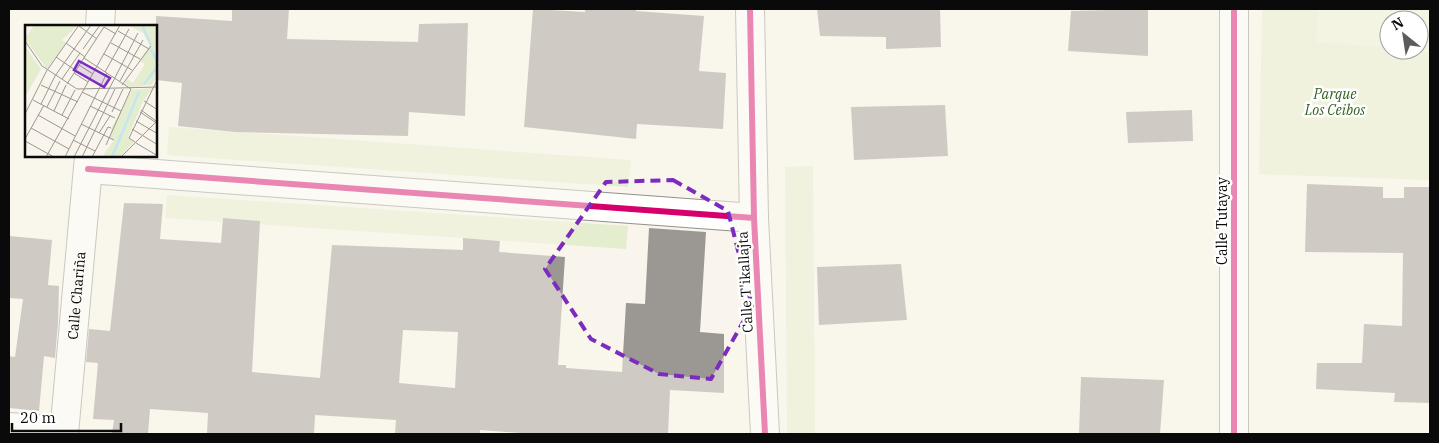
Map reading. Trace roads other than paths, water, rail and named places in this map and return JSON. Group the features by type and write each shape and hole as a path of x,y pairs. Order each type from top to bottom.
{"street":[{"path":"100,25 101,9"},
{"name":"Calle T'ikallajta","path":"750,9 754,218 765,434"},
{"name":"Calle Tutayay","path":"1234,9 1234,434"},
{"path":"89,163 754,218"},
{"name":"Calle Chariña","path":"64,432 89,163"},
{"path":"9,427 64,432"}],"park label":[{"name":"Parque Los Ceibos","path":"1335,102"}]}
